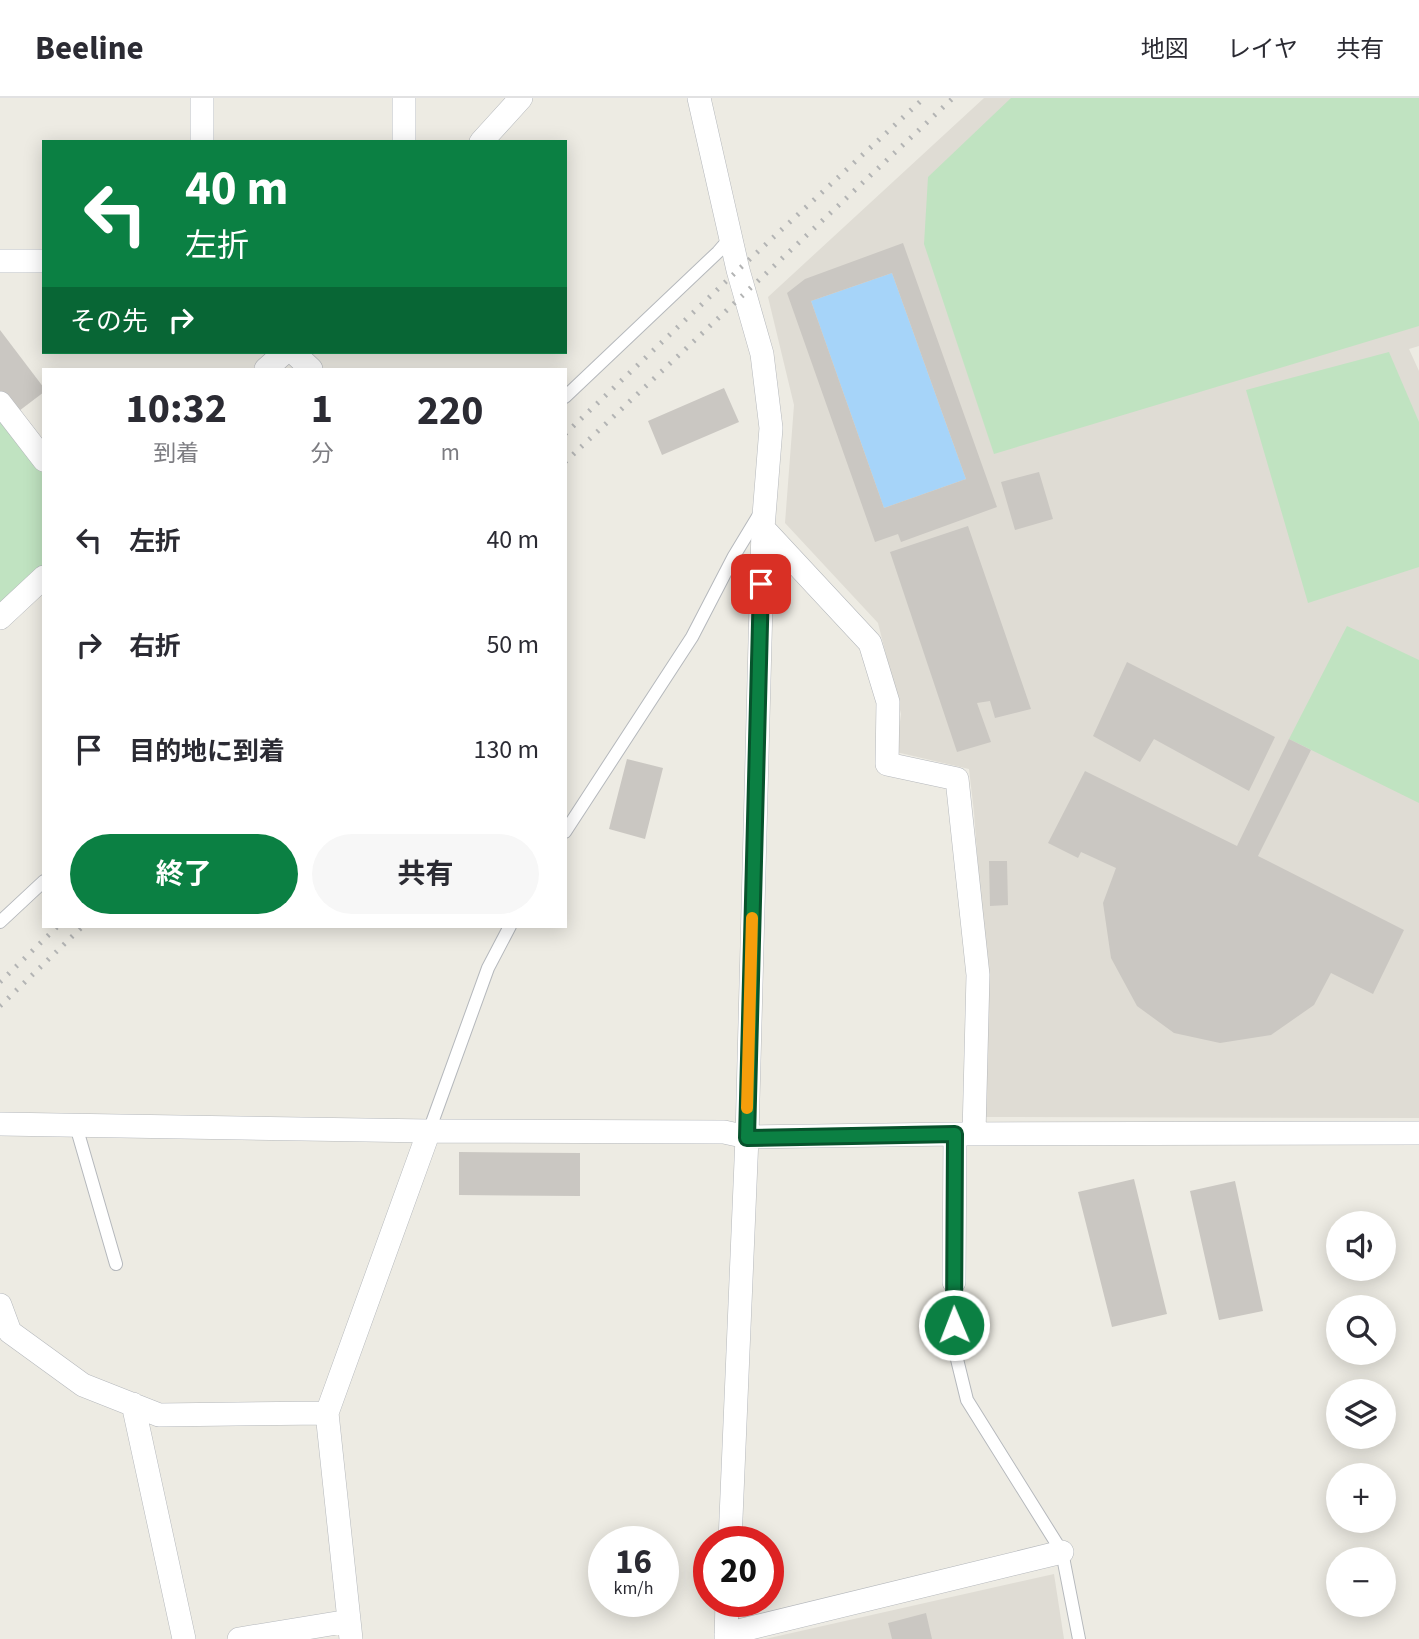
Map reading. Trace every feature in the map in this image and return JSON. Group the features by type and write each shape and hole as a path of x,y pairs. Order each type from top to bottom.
{"street":[{"path":"202,98 202,140"},
{"path":"404,98 404,140"},
{"path":"483,140 521,98"},
{"path":"699,98 738,270 762,354 771,428 763,519 747,1138 731,1526"},
{"path":"0,261 42,261"},
{"path":"267,368 283,354"},
{"path":"295,354 310,368"},
{"path":"0,403 42,457"},
{"path":"763,519 870,643 888,702 887,764 957,779 978,975 954,1282"},
{"path":"0,618 42,579"},
{"path":"0,1124 429,1131 724,1132 747,1138 964,1134 1419,1133"},
{"path":"239,1639 350,1630 327,1413 429,1131"},
{"path":"0,1305 10,1332 83,1385 159,1415 327,1413"},
{"path":"132,1404 184,1639"},
{"path":"727,1617 726,1637 1062,1552"}],"lane":[{"path":"567,395 718,253 731,237"},
{"path":"567,829 692,637 734,556 763,519"},
{"path":"0,922 42,883"},
{"path":"429,1131 488,968 509,928"},
{"path":"76,1126 116,1264"},
{"path":"954,1282 954,1347 967,1400 1062,1552 1079,1639"}],"shaded area":[{"path":"984,98 1419,98 1419,346 1409,349 1419,371 1419,1118 985,1117 986,977 969,769 896,752 901,714 878,623 785,523 794,405 768,297"},
{"path":"1054,1574 1064,1639 765,1639"}],"green space":[{"path":"1011,98 1419,98 1419,326 994,454 924,244 928,177"},
{"path":"1389,352 1419,422 1419,567 1308,603 1246,390"},
{"path":"0,419 42,472 42,569 0,608"},
{"path":"1347,626 1419,660 1419,803 1289,739"}],"water":[{"path":"892,273 966,479 884,508 811,301"}],"building":[{"path":"903,243 997,507 901,542 898,534 875,542 787,293 805,279","holes":["892,273 966,479 884,508 811,301"]},
{"path":"0,330 42,385 42,394 15,414 0,394"},
{"path":"724,388 739,422 662,455 648,421"},
{"path":"1039,472 1053,519 1015,530 1001,482"},
{"path":"968,526 1031,709 995,718 990,701 977,703 991,742 957,752 890,552"},
{"path":"1127,662 1275,737 1249,791 1154,739 1140,762 1093,736"},
{"path":"1289,739 1311,750 1258,856 1404,930 1373,994 1331,973 1314,1005 1271,1035 1220,1043 1174,1033 1137,1006 1111,958 1103,903 1116,868 1081,852 1078,858 1048,843 1085,771 1237,846"},
{"path":"627,759 663,768 645,839 609,829"},
{"path":"989,861 1007,861 1008,905 990,906"},
{"path":"459,1152 580,1153 580,1196 459,1195"},
{"path":"1134,1179 1167,1314 1112,1327 1078,1192"},
{"path":"1235,1181 1263,1311 1219,1320 1190,1191"},
{"path":"926,1613 932,1639 892,1639 888,1623"}],"railway":[{"path":"567,432 924,98"},
{"path":"567,460 953,98"},
{"path":"0,982 56,928"},
{"path":"0,1006 81,928"}],"slow traffic":[{"path":"747,1108 752,918"}],"route":[{"path":"761,584 747,1138 955,1134 954,1325"}]}
